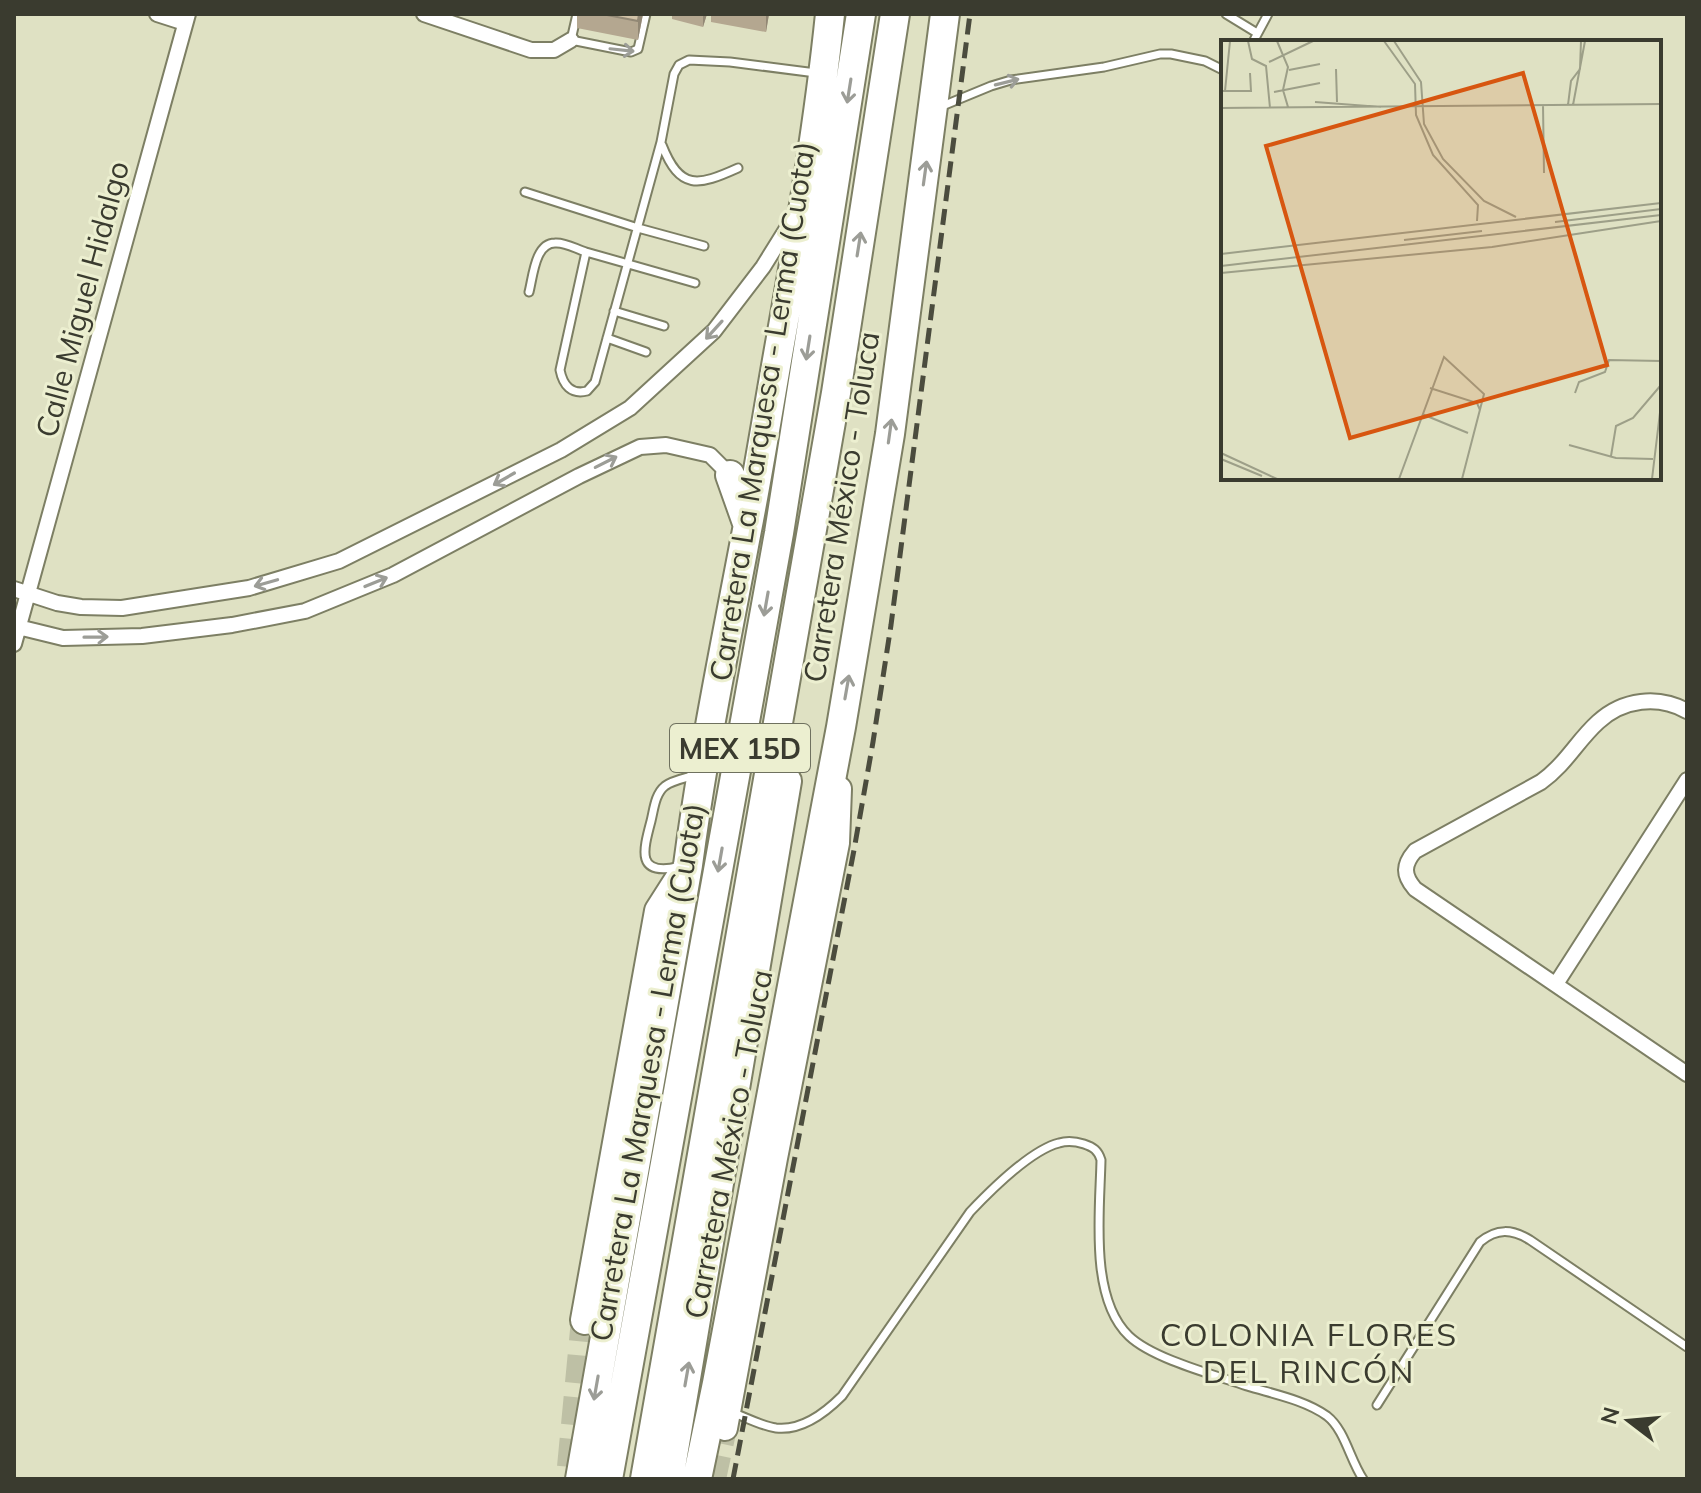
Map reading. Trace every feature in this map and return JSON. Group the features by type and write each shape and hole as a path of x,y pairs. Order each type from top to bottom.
{"highway":[{"path":"580,1479 702,773 806,197 830,14"},
{"name":"Carretera La Marquesa - Lerma (Cuota)","path":"608,1479 776,548 861,14"},
{"name":"MEX 15D","path":"645,1479 836,393 895,14"},
{"name":"Carretera México - Toluca","path":"697,1479 841,727 890,434 945,14"},
{"path":"669,1479 823,570 836,393"},
{"path":"730,475 748,526"},
{"path":"585,1320 659,911 688,865"}],"main road":[{"path":"727,1419 837,843 841,727"}],"street":[{"path":"157,14 186,18"},
{"path":"424,14 531,50 554,50 571,40"},
{"name":"Calle Miguel Hidalgo","path":"14,644 21,591 186,18"},
{"path":"21,591 57,603 122,608 249,588 339,561 492,486 561,450 630,408 671,372 714,331 763,267 806,197"},
{"path":"16,626 63,638 142,636 232,625 305,611 393,575 640,447 666,445 710,455 730,475"},
{"path":"1685,1068 1415,889 1408,882 1406,869 1407,860 1415,851 1553,773 1596,723 1608,714 1628,705 1654,700 1687,711"},
{"path":"1556,984 1687,780"}],"lane":[{"path":"577,14 571,40 635,52 646,14"},
{"path":"1226,14 1257,33"},
{"path":"1254,40 1268,14"},
{"path":"934,110 1011,80 1104,67 1160,54 1205,61 1221,69"},
{"path":"586,252 560,370 562,380 575,392 587,391 595,382 661,142 674,74 679,65 689,60 730,62 824,74"},
{"path":"661,142 678,175 688,180 708,180 738,168"},
{"path":"525,192 704,246"},
{"path":"529,292 541,251 553,243 695,283"},
{"path":"614,311 664,326"},
{"path":"607,338 646,352"},
{"path":"688,865 661,871 645,859 644,845 658,794 663,787 702,773"},
{"path":"727,1419 778,1428 809,1421 828,1411 842,1396 978,1203 1032,1158 1055,1144 1074,1141 1095,1149 1101,1160 1099,1264 1106,1295 1118,1323 1129,1336 1140,1345 1179,1363 1304,1404 1327,1416 1342,1434 1355,1468 1363,1479"},
{"path":"1377,1405 1480,1242 1489,1235 1503,1232 1518,1233 1530,1240 1687,1347"}],"building":[{"path":"602,14 639,14 638,21"}],"tunnel":[{"path":"571,1467 585,1320"},
{"path":"714,1479 725,1428"}],"railway":[{"path":"733,1479 873,742 970,14"}],"district":[{"name":"COLONIA FLORES DEL RINCÓN","path":"1309,1352"}]}
